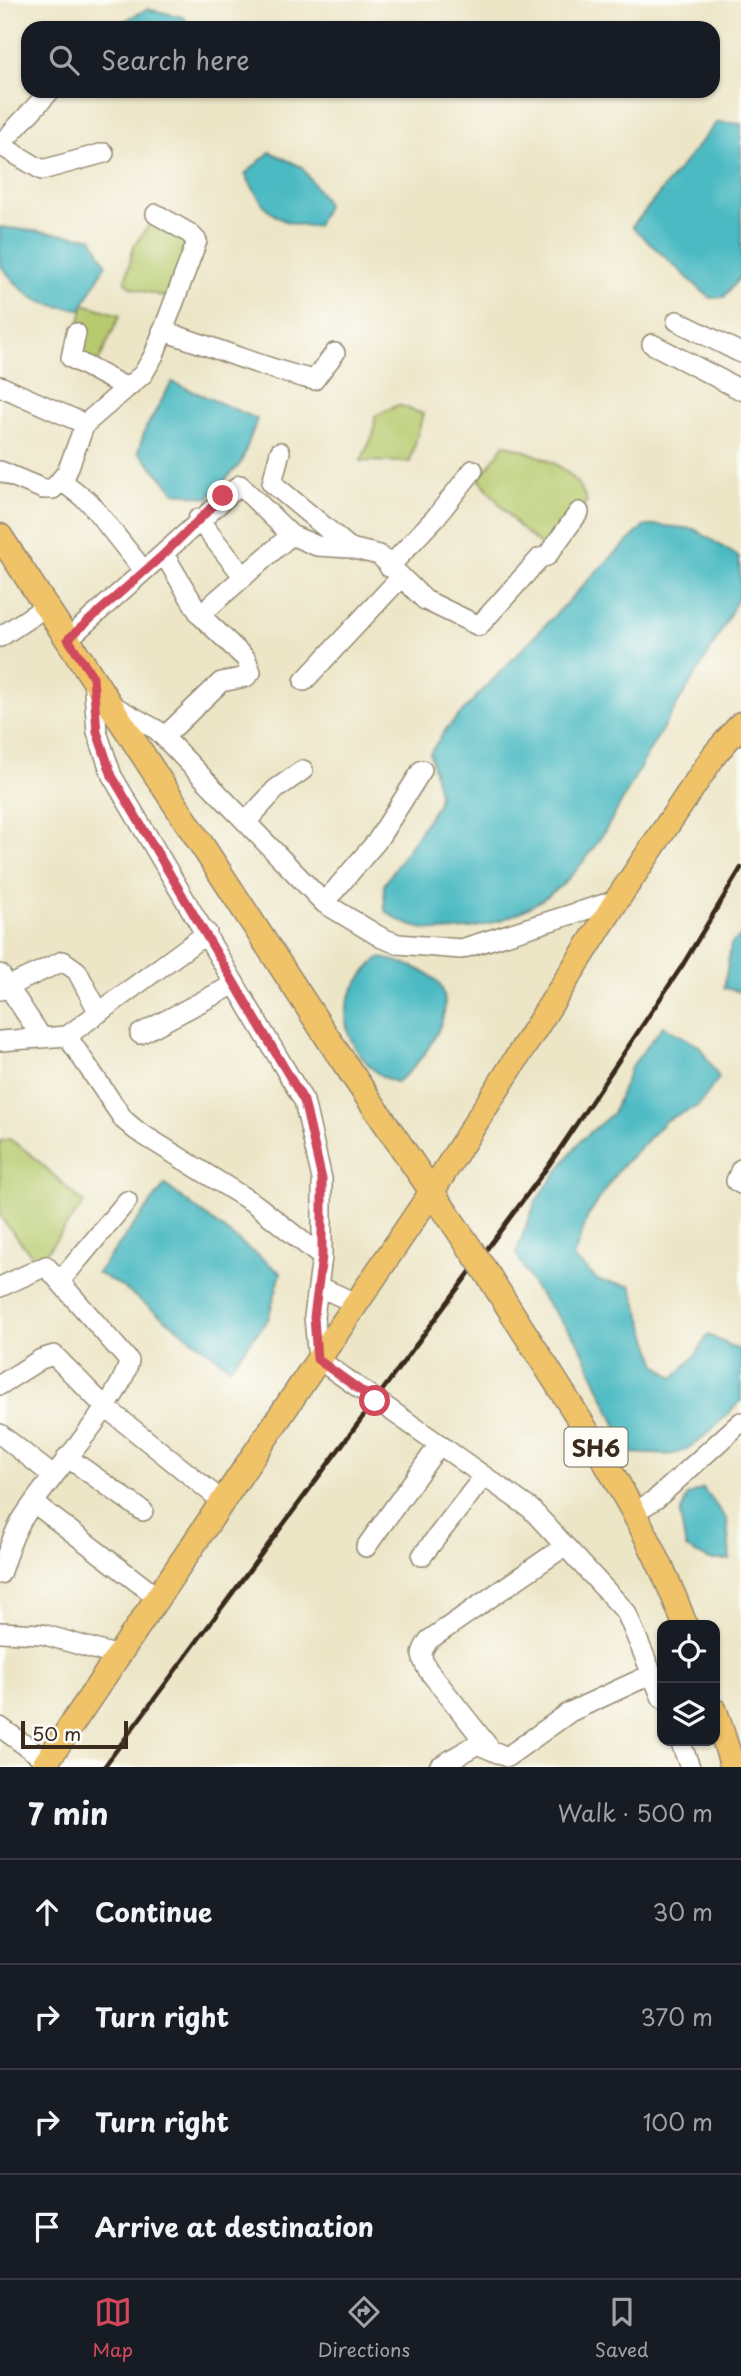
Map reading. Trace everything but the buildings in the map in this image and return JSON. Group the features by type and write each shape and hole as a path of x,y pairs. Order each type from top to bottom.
{"main road":[{"name":"SH6","path":"0,536 431,1193 490,1278 635,1512 683,1620"},
{"path":"45,1764 431,1193 617,900 733,731"},
{"path":"720,1727 733,1767"}],"street":[{"path":"44,98 0,145 42,170 104,153"},
{"path":"0,471 43,489 53,489 62,481 85,424 143,374 154,355 197,241 189,233 156,214"},
{"path":"677,321 741,353"},
{"path":"162,331 206,344 244,360 314,380 335,353"},
{"path":"76,333 71,358 127,388"},
{"path":"652,344 741,390"},
{"path":"0,386 85,424"},
{"path":"280,452 272,483 350,548"},
{"path":"304,681 394,572 473,470"},
{"path":"62,481 90,503 144,570"},
{"path":"68,639 164,554 198,519 240,485 292,535 317,546 350,548 379,555 425,600 479,626 540,558 547,556 579,512"},
{"path":"198,519 244,577"},
{"path":"200,615 292,535"},
{"path":"164,554 200,615 246,659 251,671 246,677 221,682 164,737"},
{"path":"0,637 47,606"},
{"path":"93,677 97,732 112,776 208,933 304,1101 322,1179 322,1257 314,1317 317,1359 531,1509 626,1612 657,1686"},
{"path":"112,705 149,724 164,737 324,903 398,944 461,949 617,900"},
{"path":"733,731 741,711"},
{"path":"246,822 276,789 303,770"},
{"path":"324,903 377,841 422,770"},
{"path":"2,1038 66,1036 208,933"},
{"path":"42,1038 3,984 63,961 77,971 99,1013"},
{"path":"140,1034 235,984"},
{"path":"66,1036 124,1119 137,1132 247,1199 322,1257"},
{"path":"741,1170 736,1181 741,1184"},
{"path":"61,1280 127,1201"},
{"path":"0,1287 46,1266 129,1361 124,1377 20,1522 0,1574"},
{"path":"320,1287 355,1303"},
{"path":"0,1385 41,1359 54,1355 104,1406 222,1501"},
{"path":"635,1512 656,1499 741,1422"},
{"path":"0,1434 53,1476"},
{"path":"366,1547 439,1446"},
{"path":"67,1457 143,1511"},
{"path":"422,1556 484,1476"},
{"path":"34,1503 157,1597"},
{"path":"565,1546 429,1640 422,1649 421,1658 428,1670 488,1746 510,1762 570,1712 652,1674"},
{"path":"0,1632 41,1633 118,1656"},
{"path":"0,1727 45,1764"},
{"path":"439,1767 477,1744 488,1746"},
{"path":"682,1746 690,1767"}],"green space":[{"path":"152,221 189,244 168,298 133,288 125,282 134,246"},
{"path":"84,304 120,315 94,371 72,358"},
{"path":"398,405 423,414 410,462 361,461 374,433 375,416"},
{"path":"505,444 554,463 573,478 587,501 563,540 547,551 518,526 479,479"},
{"path":"9,1139 84,1203 38,1263 0,1217 0,1141"}],"water":[{"path":"147,9 183,17 186,21 124,21"},
{"path":"717,122 741,124 741,276 724,297 710,298 632,227"},
{"path":"270,152 302,167 327,204 317,226 280,219 258,197 245,174"},
{"path":"0,227 92,238 106,264 81,309 44,303 19,286 0,265"},
{"path":"172,382 257,419 241,463 208,498 175,492 138,451 146,428"},
{"path":"656,525 694,529 739,557 741,590 710,650 593,849 568,879 550,894 505,918 479,926 453,930 428,929 405,923 385,910 384,885 437,805 439,794 430,753 447,728 596,572 643,527"},
{"path":"741,936 741,992 724,988 731,944"},
{"path":"379,958 405,964 431,977 442,989 445,1001 444,1014 432,1041 415,1066 396,1082 381,1075 362,1057 353,1044 346,1018 352,993"},
{"path":"663,1026 699,1046 719,1078 698,1106 666,1120 619,1169 588,1216 573,1258 599,1281 631,1286 657,1365 674,1378 695,1356 708,1335 741,1351 741,1401 690,1447 681,1452 662,1455 629,1453 578,1341 535,1289 516,1253 536,1201 580,1141 613,1113 631,1067"},
{"path":"165,1185 281,1273 268,1319 230,1367 118,1284 97,1273"},
{"path":"703,1488 727,1520 730,1560 710,1560 686,1548 680,1515 687,1496"}],"railway":[{"path":"104,1767 549,1165 682,966 741,868"}],"route":[{"path":"223,496 164,554 68,639 93,677 97,732 112,776 208,933 304,1101 322,1179 322,1257 314,1317 317,1359 375,1401"}]}
